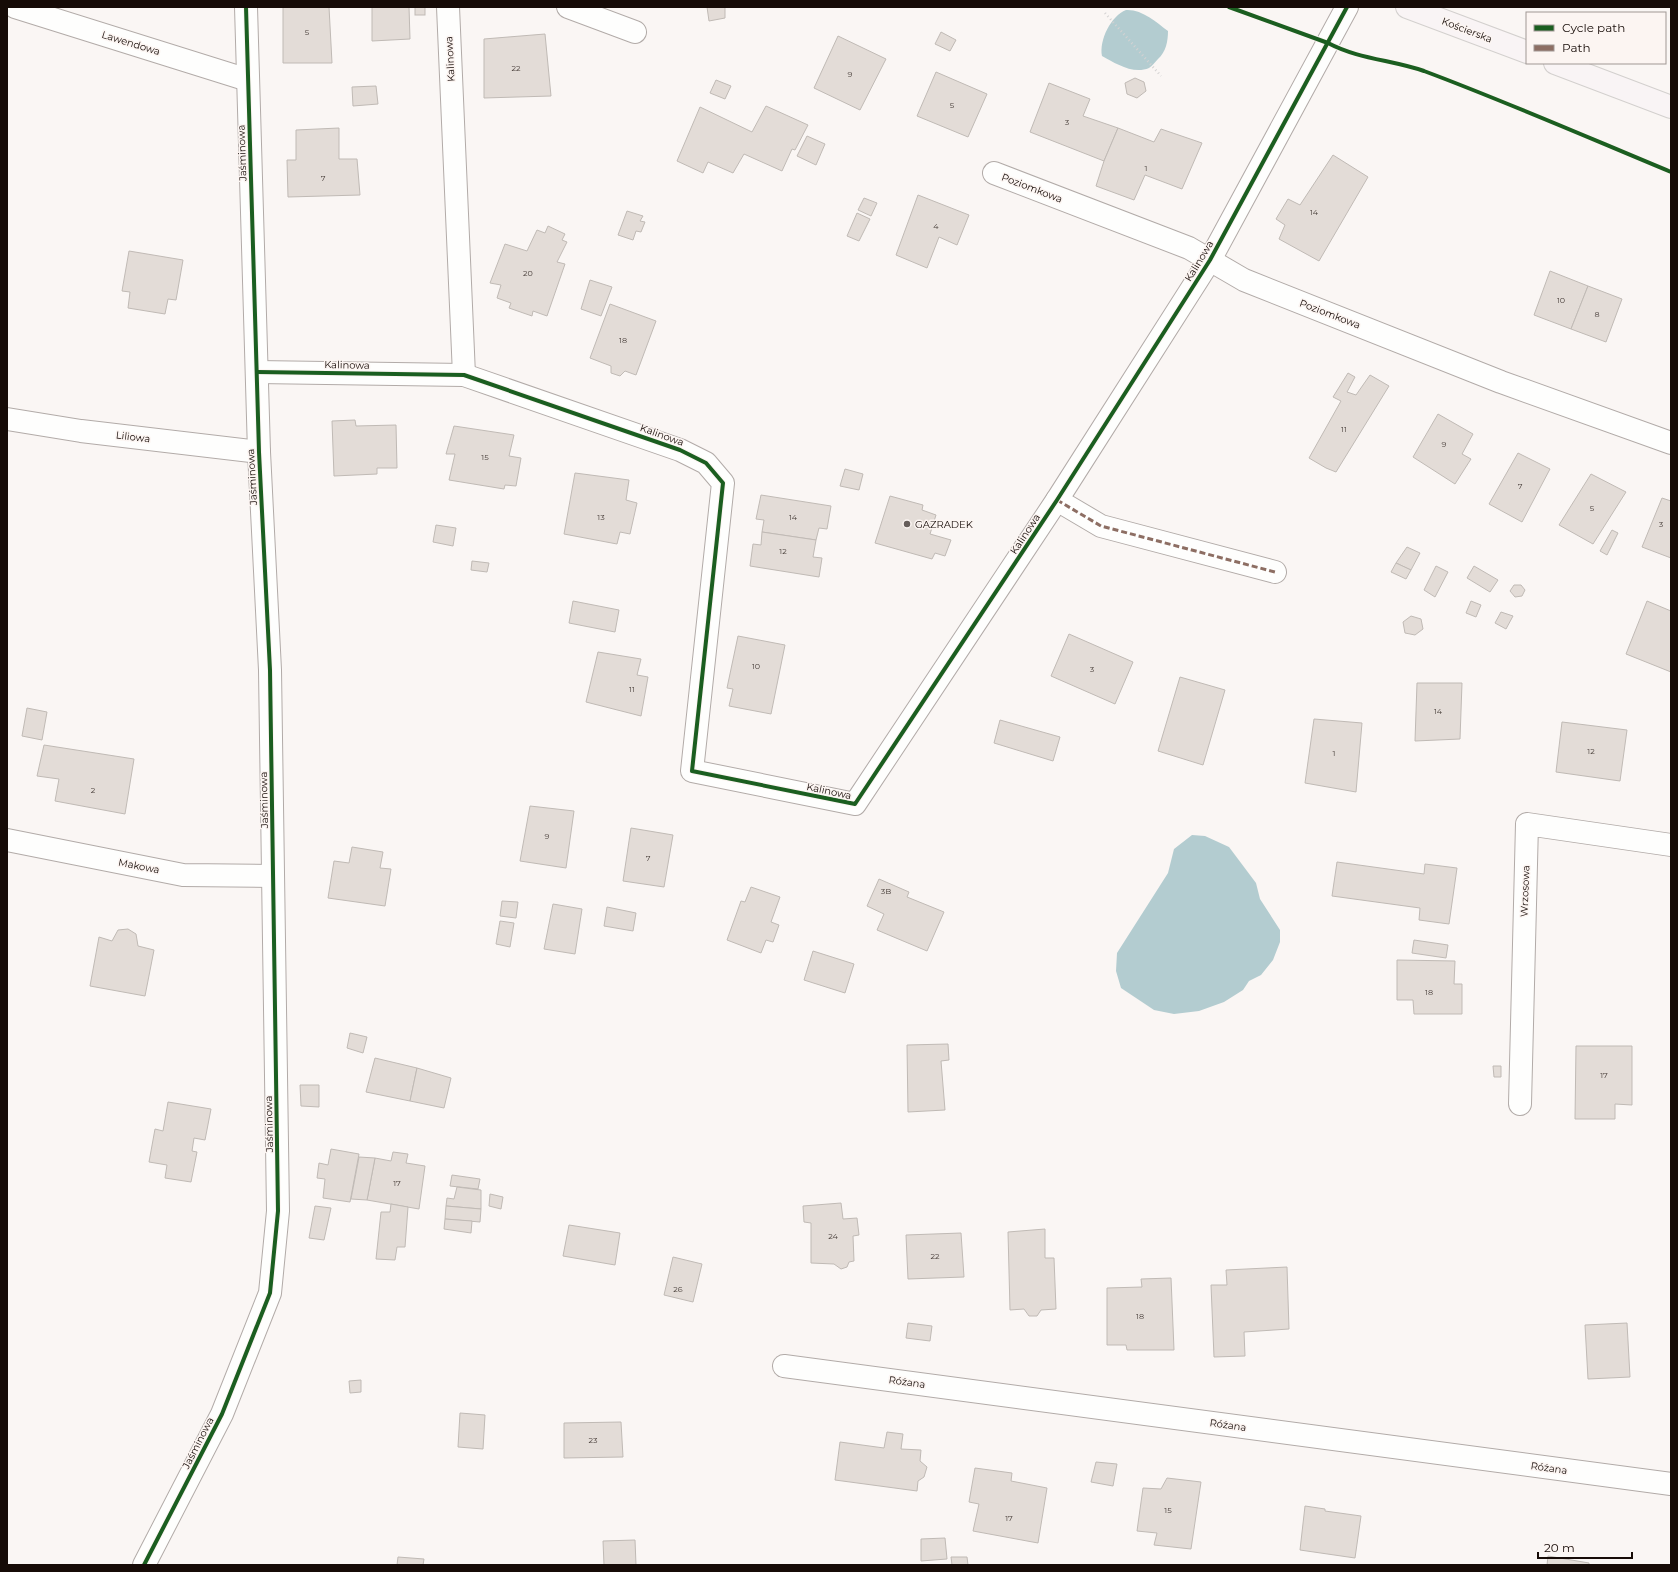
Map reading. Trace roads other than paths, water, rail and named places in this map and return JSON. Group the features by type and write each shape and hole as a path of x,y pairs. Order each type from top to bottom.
{"main road":[{"name":"Kościerska","path":"1408,7 1526,52"},
{"path":"1558,64 1671,107"}],"street":[{"name":"Lawendowa","path":"15,7 248,80"},
{"name":"Jaśminowa","path":"144,1565 222,1414 270,1293 278,1211 270,670 256,372 246,7"},
{"name":"Kalinowa","path":"448,7 464,375"},
{"path":"568,7 635,32"},
{"name":"Kalinowa","path":"256,372 464,375 680,450 706,463 723,483 692,771 856,804 1057,500 1210,260 1347,7"},
{"name":"Poziomkowa","path":"994,173 1189,248 1244,280 1501,382 1671,443"},
{"name":"Liliowa","path":"7,419 81,431 259,452"},
{"path":"1057,500 1101,526 1275,572"},
{"name":"Wrzosowa","path":"1520,1104 1527,824 1671,845"},
{"name":"Makowa","path":"7,840 183,874 272,876"},
{"name":"Różana","path":"784,1366 1671,1484"}],"water":[{"path":"1126,10 1132,10 1143,14 1154,20 1168,31 1165,50 1149,68 1143,70 1131,69 1118,65 1102,56 1102,43 1107,29 1116,17"},
{"path":"1192,835 1205,836 1229,847 1256,883 1260,899 1280,930 1280,942 1273,960 1261,975 1249,981 1243,990 1224,1002 1199,1011 1174,1014 1154,1010 1121,988 1116,971 1117,953 1168,873 1174,849"}],"place":[{"name":"GAZRADEK","path":"907,524"}]}
